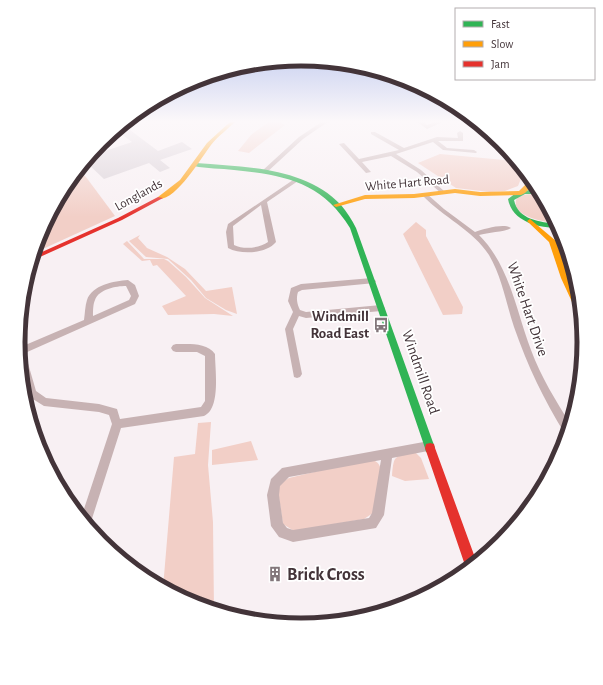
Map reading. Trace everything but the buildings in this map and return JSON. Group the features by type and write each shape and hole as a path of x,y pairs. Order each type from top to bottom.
{"street":[{"name":"Longlands","path":"39,255 155,201 175,188 196,165 204,153"},
{"path":"264,172 285,153"},
{"path":"351,153 368,172"},
{"path":"359,161 395,153"},
{"path":"392,154 419,171 442,192"},
{"name":"Windmill Road","path":"196,165 264,172 295,181 315,190 336,205 354,228 470,562"},
{"path":"264,202 272,242 264,248 241,250 232,248 230,227 234,220 295,181"},
{"path":"506,206 511,206 511,199 528,185"},
{"name":"White Hart Road","path":"336,205 365,197 425,195 455,191 480,194 533,191"},
{"name":"White Hart Road","path":"480,194 506,206 530,221"},
{"name":"White Hart Drive","path":"425,195 435,206 476,234 497,263 529,359 544,390 565,425"},
{"path":"530,221 551,225"},
{"path":"530,221 552,241 575,298"},
{"path":"476,234 487,230 508,228"},
{"path":"372,281 301,287 294,290 292,296 293,304 297,312 306,315 381,308"},
{"path":"25,345 88,322 132,302 135,296 132,288 128,284 116,284 97,292 91,298 88,322"},
{"path":"296,374 289,330 297,312"},
{"path":"117,424 204,411 210,402 210,354 198,348 176,348"},
{"path":"27,373 32,394 44,402 99,408 113,412 117,424 87,517"},
{"path":"387,455 378,515 372,524 293,536 282,532 277,526 273,489 278,478 286,472 387,455 430,446"}],"shaded area":[{"path":"440,154 504,160 511,163 522,176 518,186 505,191 490,192 456,188 418,163"},
{"path":"82,174 115,216 42,250 62,204"},
{"path":"526,194 534,194 550,222 531,218 519,211 516,206 516,200 517,198"},
{"path":"416,222 426,230 426,236 463,307 462,314 443,315 403,234"},
{"path":"140,235 138,238 147,248 167,257 185,269 206,291 232,287 237,314 226,310 206,298 191,280 168,259 146,257 129,241"},
{"path":"127,241 144,259 164,259 168,261 186,277 205,298 233,316 214,314 168,315 162,306 186,296 157,265 153,266 150,260 142,261 123,244"},
{"path":"211,422 208,465 213,522 214,604 196,598 163,582 174,457 195,454 198,423"},
{"path":"251,441 258,460 212,465 212,450"},
{"path":"415,452 421,458 429,479 405,481 392,476 393,464 396,458"},
{"path":"368,459 377,462 381,471 373,513 364,519 294,531 283,524 278,491 281,483 289,478"}],"traffic: fast":[{"path":"196,165 252,170 289,178 307,184 323,193 337,205 353,228 430,448"},
{"path":"533,192 522,193 511,199 512,206 522,217 536,223 551,225"}],"traffic: slow":[{"path":"160,198 182,181 203,153"},
{"path":"521,193 528,185"},
{"path":"336,205 365,197 414,196 455,191 480,194 519,193"},
{"path":"530,221 552,241 565,278 575,299"}],"traffic: jam":[{"path":"39,256 120,219 160,198"},
{"path":"430,448 470,562"}],"place":[{"name":"Windmill Road East","path":"381,325"},
{"name":"Brick Cross","path":"275,574"}]}
